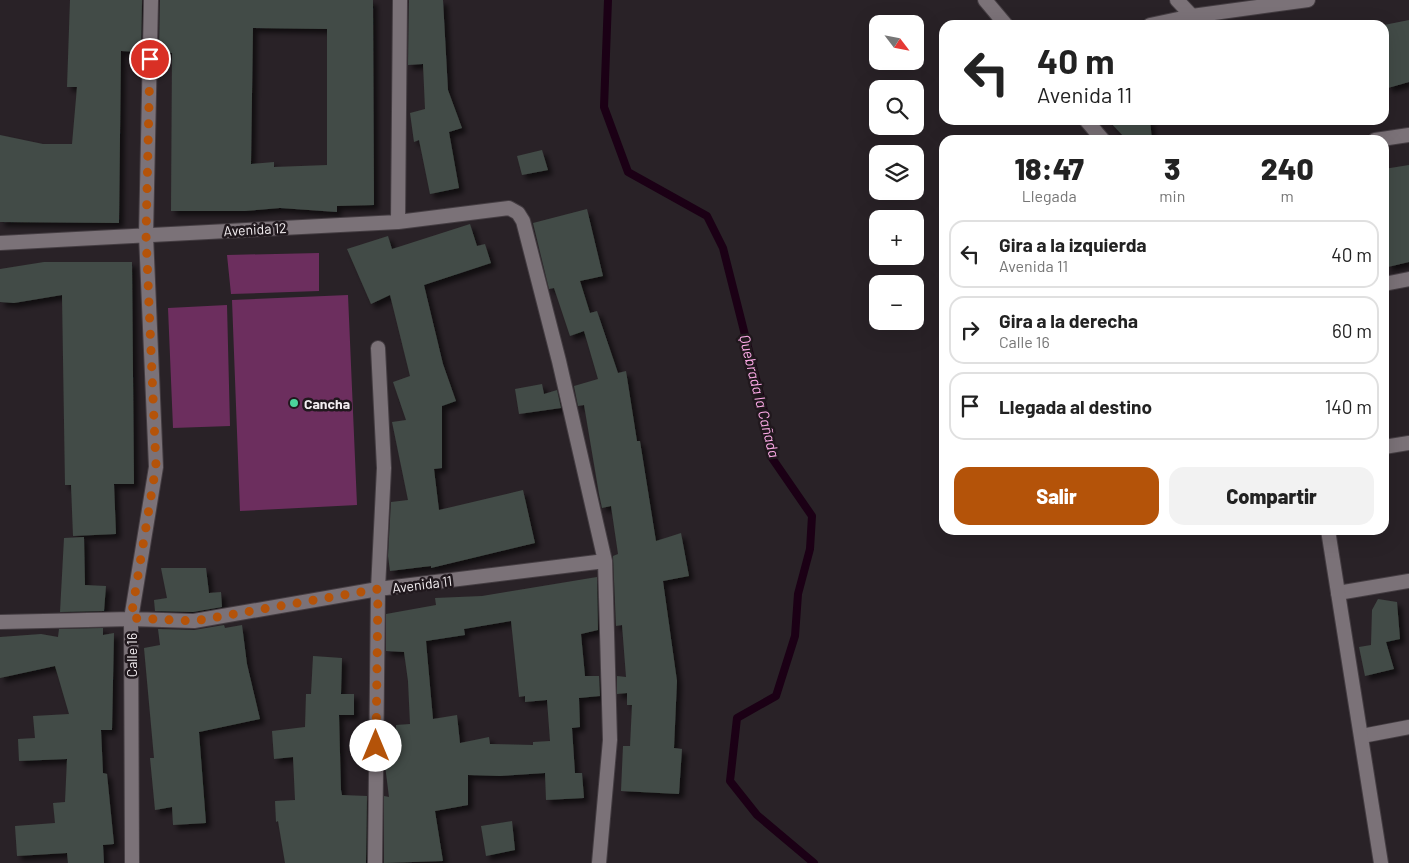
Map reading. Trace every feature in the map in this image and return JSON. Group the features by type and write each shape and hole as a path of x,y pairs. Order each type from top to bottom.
{"street":[{"name":"Calle 16","path":"132,863 131,618 156,466 146,235 151,0"},
{"path":"398,222 400,0"},
{"path":"985,0 1002,20"},
{"path":"1177,0 1192,16"},
{"path":"1173,20 1308,0"},
{"path":"1090,125 1099,135"},
{"path":"1389,138 1409,135"},
{"name":"Avenida 12","path":"0,243 398,222 509,208 518,213 523,221 559,361 605,561"},
{"path":"1389,283 1409,279"},
{"path":"376,863 378,589 384,468 378,348"},
{"path":"1389,446 1409,443"},
{"path":"1329,535 1382,863"},
{"path":"599,863 610,740 605,561"},
{"name":"Avenida 11","path":"0,622 131,618 194,621 378,589 605,561"},
{"path":"1338,593 1409,581"},
{"path":"1362,736 1409,728"}],"shaded area":[{"path":"319,253 319,291 231,294 227,255"},
{"name":"Cancha","path":"348,295 357,505 240,511 232,300"},
{"path":"227,305 230,426 173,428 168,308"}],"building":[{"path":"70,0 142,0 141,52 121,51 119,223 0,222 0,135 43,144 72,144 77,87 67,87"},
{"path":"160,0 373,0 374,205 337,206 337,212 280,208 245,211 171,211 172,53 159,53","holes":["253,28 327,29 327,165 274,167 274,162 251,164"]},
{"path":"409,0 443,0 448,90 462,128 449,132 459,188 430,194 419,140 414,142 410,113 425,109 423,64 408,65"},
{"path":"1409,20 1409,82 1389,88 1389,24"},
{"path":"1113,125 1150,125 1152,135 1122,135"},
{"path":"542,150 548,170 522,175 517,156"},
{"path":"1409,165 1409,262 1389,267 1389,168"},
{"path":"587,209 603,276 580,281 590,313 597,311 618,373 626,371 637,441 640,441 656,541 681,533 689,576 663,581 677,681 674,748 682,749 679,794 621,791 623,746 630,746 632,705 627,705 627,693 617,694 617,676 626,677 622,625 616,626 613,556 618,554 611,506 602,508 584,405 578,406 574,386 598,379 584,331 570,336 554,288 549,289 533,223"},
{"path":"470,224 477,246 485,244 491,263 424,285 443,364 456,401 442,406 442,468 434,469 439,510 523,490 535,543 431,568 431,566 390,571 388,556 391,502 408,500 392,422 406,420 393,382 410,376 390,295 371,304 347,249 388,236 392,249"},
{"path":"44,262 132,262 134,484 114,484 116,534 73,536 71,485 65,485 62,295 14,303 0,302 0,269"},
{"path":"542,384 544,394 557,390 561,408 519,414 515,389"},
{"path":"84,537 85,585 106,586 104,611 60,612 64,538"},
{"path":"161,568 206,568 209,593 221,592 222,607 193,612 155,611 154,600 167,598"},
{"path":"597,577 598,630 581,634 585,676 599,676 600,696 579,698 580,727 572,728 575,773 582,773 584,798 546,800 545,773 500,776 468,775 468,805 435,811 443,861 384,863 384,796 389,797 385,765 390,764 389,742 396,739 396,725 410,724 408,681 404,652 386,651 386,614 436,605 435,598 482,596","holes":["511,621 519,697 525,696 525,702 547,700 550,741 533,742 533,745 490,744 489,737 460,743 457,715 433,719 426,641 465,635 464,629"]},
{"path":"1378,599 1397,602 1400,639 1386,642 1394,669 1365,676 1359,647 1371,645 1372,610"},
{"path":"224,625 225,628 242,625 247,664 260,719 199,732 206,823 173,825 172,807 155,810 150,758 154,758 144,648 160,645 158,629 194,630"},
{"path":"103,628 103,635 114,633 112,730 101,730 103,773 107,774 114,844 103,845 104,863 68,863 67,853 17,856 15,826 55,823 53,803 65,802 67,759 19,761 18,739 35,738 33,716 69,714 55,666 0,678 0,637 41,634 58,637 59,629"},
{"path":"313,656 342,658 341,694 354,694 354,715 339,715 341,790 342,795 367,796 366,863 285,863 278,821 276,822 275,801 295,800 293,757 274,759 272,731 305,727 306,694 311,694"},
{"path":"512,821 515,850 486,856 481,826"}],"waterway":[{"name":"Quebrada la Cañada","path":"608,0 604,107 628,172 707,216 723,248 763,406 772,458 812,516 810,549 798,594 795,636 776,696 737,718 730,781 757,815 814,863"}],"place":[{"name":"Cancha","path":"294,403"}],"route":[{"path":"150,59 146,235 156,466 131,618 194,621 378,589 376,746"}]}
